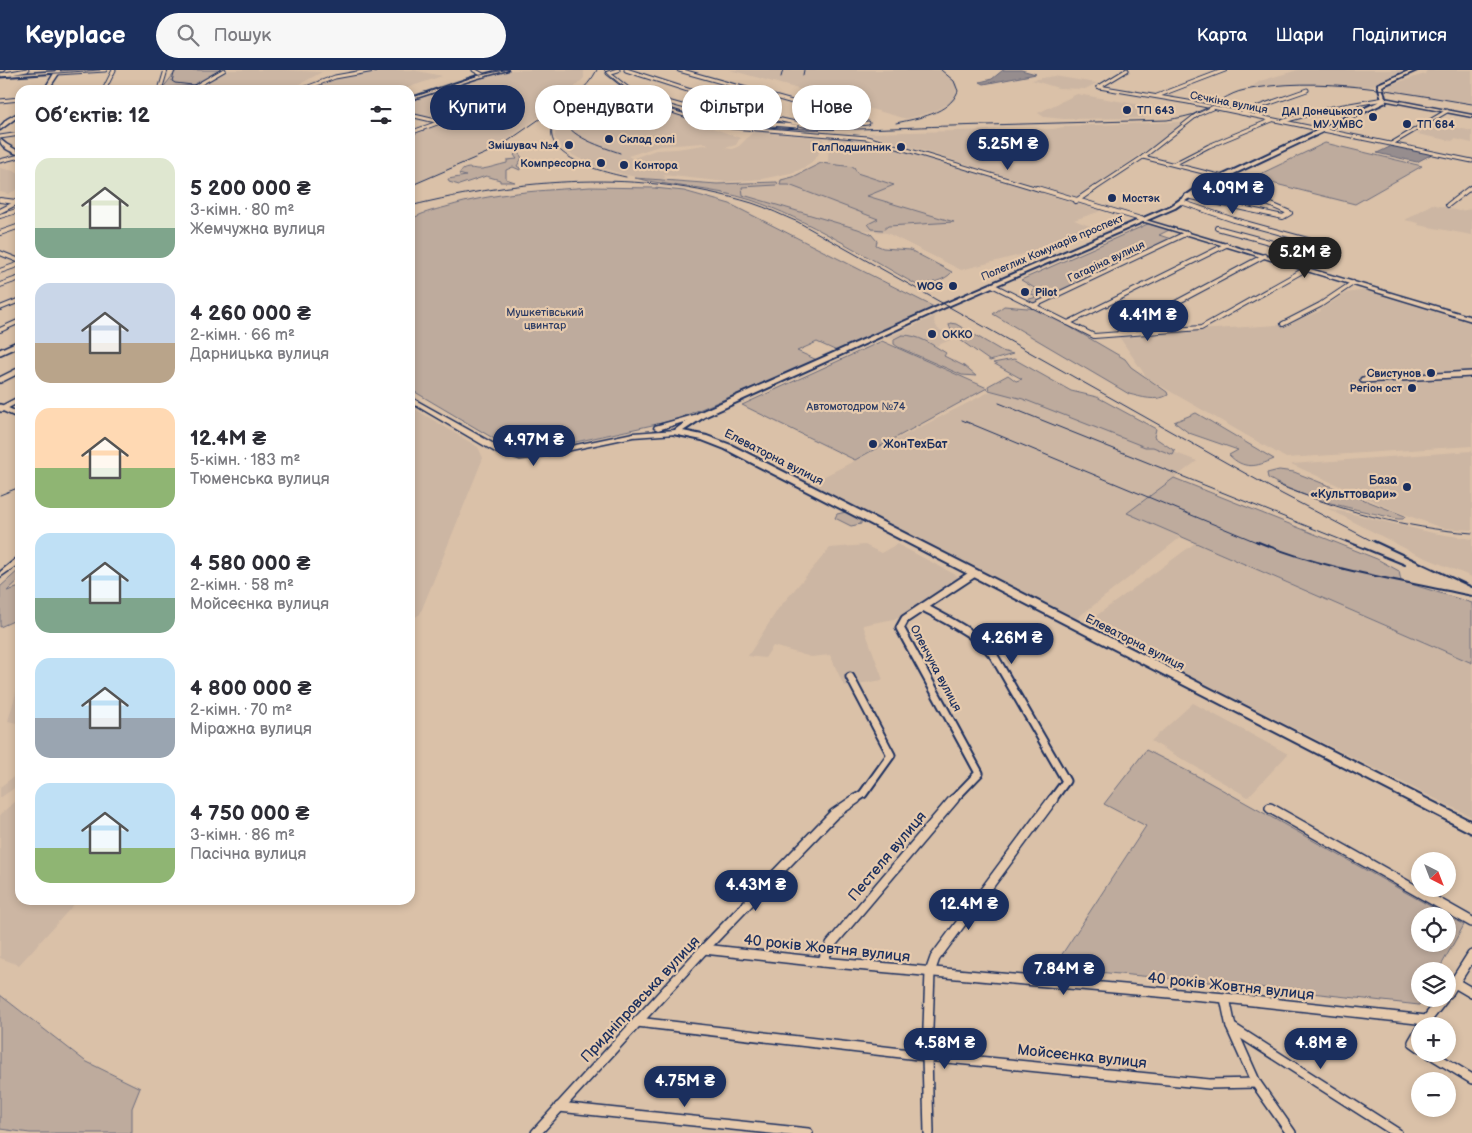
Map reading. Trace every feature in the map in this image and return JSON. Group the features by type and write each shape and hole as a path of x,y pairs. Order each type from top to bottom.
{"main road":[{"path":"415,96 499,70"},
{"path":"482,75 506,70"},
{"path":"1384,99 1380,85 1415,70"},
{"path":"49,85 58,72"},
{"name":"Полеглих Комунарів проспект","path":"676,432 701,414 1144,220 1181,202 1202,187 1384,99"},
{"path":"0,129 15,116"},
{"path":"0,138 4,145 15,152"},
{"path":"415,402 500,450 520,456 533,456 633,434 663,427 701,414"},
{"path":"701,414 695,421 694,426 717,441"},
{"path":"633,434 676,432"},
{"name":"Елеваторна вулиця","path":"676,432 717,441 973,574 1472,828"}],"street":[{"path":"0,76 27,70"},
{"path":"0,76 89,70"},
{"path":"58,72 105,70"},
{"path":"106,85 114,70"},
{"path":"162,85 166,70"},
{"path":"198,85 224,70"},
{"path":"314,85 335,77 374,70"},
{"path":"474,70 482,75"},
{"path":"618,70 608,73 634,92 644,93 699,112 734,121 792,126"},
{"path":"626,70 792,122"},
{"path":"679,70 792,102"},
{"name":"Сєчкіна вулиця","path":"1127,70 1099,87 1241,113 1472,161"},
{"path":"1156,97 1187,83 1225,70"},
{"path":"1241,113 1307,90"},
{"path":"0,100 15,99"},
{"path":"1282,122 1327,109 1384,99 1472,116"},
{"path":"1076,201 1143,157 1198,114 1212,108"},
{"path":"672,111 703,121 732,127 867,138 1472,319"},
{"path":"1392,144 1447,111"},
{"path":"415,116 440,122 415,131"},
{"path":"1174,164 1210,146 1273,120"},
{"path":"0,138 15,135"},
{"path":"0,161 15,156"},
{"path":"1143,157 1223,177"},
{"path":"1187,196 1283,217 1290,212 1263,202 1202,187"},
{"path":"1448,205 1472,187"},
{"path":"0,200 15,202"},
{"path":"1181,202 1234,220 1311,241 1314,254"},
{"path":"0,211 15,204"},
{"path":"0,216 15,212"},
{"path":"0,233 15,228"},
{"path":"992,285 1094,336 1201,328 1305,269 1320,258 1314,254 1217,228"},
{"name":"Гагаріна вулиця","path":"1033,306 1187,233"},
{"path":"1068,324 1226,245"},
{"path":"0,253 15,260"},
{"path":"1118,334 1264,256"},
{"path":"0,270 15,264"},
{"path":"0,285 15,280"},
{"path":"1283,324 1320,305 1353,284"},
{"path":"0,308 15,302"},
{"path":"0,330 15,323"},
{"path":"0,352 15,345"},
{"path":"0,380 15,372"},
{"path":"1363,380 1472,374"},
{"path":"1,408 15,401"},
{"path":"1,408 15,414"},
{"path":"0,576 15,564"},
{"name":"Оленчука вулиця","path":"973,574 925,608 905,619 900,628 979,773"},
{"path":"925,608 983,642 994,656 1066,781 935,958 930,972 927,1056 929,1133"},
{"name":"Придніпровська вулиця","path":"536,1133 704,949 834,814 863,794 891,755 850,677"},
{"name":"Пестеля вулиця","path":"822,962 831,944 963,788 979,773"},
{"path":"1270,808 1472,922"},
{"name":"40 років Жовтня вулиця","path":"704,949 822,962 1225,998 1411,1021"},
{"path":"1456,981 1472,955"},
{"path":"1456,984 1472,993"},
{"path":"1225,998 1232,1027 1256,1083 1291,1133"},
{"name":"40 років Жовтня вулиця","path":"1429,1017 1437,1007"},
{"name":"Мойсеєнка вулиця","path":"637,1022 927,1056 1209,1084 1256,1083"},
{"path":"1232,1027 1397,1133"},
{"path":"1444,1062 1472,1079"},
{"path":"559,1107 808,1133"}],"shaded area":[{"path":"229,70 322,72 298,85 203,85"},
{"path":"380,70 413,70 442,76 415,85 322,85 340,78"},
{"path":"512,70 584,70 584,78 577,85 535,85 535,120 525,127 525,85 461,85"},
{"path":"730,70 941,70 957,84 955,100 935,111 907,119 871,109 871,85 792,85 792,87"},
{"path":"1003,70 1021,70 1036,74 984,84 980,82 992,79"},
{"path":"1298,70 1412,70 1365,88 1297,84 1250,88 1260,81"},
{"path":"1427,70 1472,70 1472,103 1390,91 1389,85 1425,74"},
{"path":"1054,76 1097,83 1085,89 1058,88 1032,80"},
{"path":"430,94 430,118 415,115 415,99"},
{"path":"1077,94 1159,108 1143,118 1064,119 1044,117 1038,113"},
{"path":"672,113 682,117 682,130 718,130 740,138 736,145 725,148 733,149 739,146 754,131 824,138 818,155 809,165 795,172 762,179 727,182 663,175 666,177 659,181 626,175 592,165 565,151 554,137 556,130 672,130","holes":["704,143 711,146 703,145 656,150 634,158 644,165 628,156 659,146"]},
{"path":"1186,123 1077,198 865,133 1053,129 1069,126"},
{"path":"1435,123 1472,131 1472,143 1417,134"},
{"path":"430,126 430,130 520,130 505,141 472,159 415,184 415,132"},
{"path":"829,136 863,138 1101,211 1074,220 1092,227 1024,254 961,270 887,233 858,229 740,194 736,184 775,182 801,176 828,164"},
{"path":"1394,145 1432,154 1417,162 1377,153"},
{"path":"0,168 15,171 15,190 8,194 0,192"},
{"path":"1432,204 1459,211 1472,209 1472,235 1418,225 1419,223 1405,220"},
{"path":"1366,290 1472,322 1472,372 1461,373 1472,382 1472,446 1286,458 1147,378 1118,335 1292,324 1297,320 1321,311 1346,293"},
{"name":"ОККО","path":"935,316 934,322 938,329 955,338 936,346 900,337 887,338"},
{"path":"1010,390 1197,461 1128,513 1181,537 1072,622 820,491 816,486 819,479 989,392"},
{"path":"415,409 478,447 483,458 420,614 415,618"},
{"name":"База «Культтовари»","path":"1472,451 1472,530 1442,528 1393,510 1291,464"},
{"path":"1327,508 1433,533 1472,539 1472,577 1414,553"},
{"path":"1195,543 1472,663 1472,817 1085,624"},
{"path":"897,544 956,575 960,579 909,616 863,625 883,680 844,686 830,655 811,657 773,646 765,658 748,656 778,609 830,548 865,545 881,553"},
{"path":"15,696 15,723 8,721"},
{"path":"1193,703 1288,754 1248,797 1151,741"},
{"path":"15,776 15,788 0,798 0,787"},
{"path":"15,802 15,905 73,905 19,965 0,958 0,814"}],"green space":[{"path":"177,70 222,70 195,85 165,85"},
{"path":"1325,143 1422,166 1355,204 1252,178"},
{"path":"518,152 522,158 517,166 520,170 513,167 506,170 506,179 515,182 500,182 500,180 486,176 459,185 449,182 448,179 466,176 459,174 464,169 485,169 507,163 507,160 517,159 514,155"},
{"path":"821,163 854,167 857,173 894,185 867,196 954,222 888,226 883,230 872,229 868,224 878,219 789,185 780,185 781,180 793,177"},
{"path":"635,178 717,184 777,182 778,184 776,185 742,187 743,195 858,229 871,234 877,241 876,245 883,248 910,250 952,272 941,280 917,285 836,239 793,217 751,200"},
{"name":"Мушкетівський цвинтар","path":"590,187 654,188 684,191 730,204 936,308 837,351 817,342 797,351 817,360 675,420 535,451 520,451 508,447 415,392 415,217 464,202 518,193"},
{"path":"1150,223 1171,229 1159,235 1171,239 1035,304 1026,300 1037,297 1030,293 1036,289 1021,280"},
{"path":"1004,306 1039,309 1125,359 1131,367 1167,392 1168,395 1154,399 1129,394 993,314"},
{"path":"950,323 956,324 1002,351 1013,354 990,361 953,335"},
{"path":"902,335 919,338 930,343 946,353 944,356 964,366 976,376 962,375 898,347 894,344 894,339"},
{"name":"Автомотодром №74","path":"882,341 987,388 855,460 742,405"},
{"path":"1014,359 1071,391 1097,397 1156,429 1154,437 1175,451 1173,455 1153,447 1145,447 1023,399 989,390 988,386 1008,375 1016,381 1022,379 993,363"},
{"path":"1196,413 1274,459 1261,464 1245,465 1229,455 1238,450 1189,433 1174,422"},
{"path":"1279,470 1294,472 1405,516 1403,519 1398,519 1314,498 1282,486 1268,478 1267,473"},
{"path":"1174,478 1377,559 1399,571 1401,581 1472,603 1472,663 1127,513"},
{"path":"846,512 861,520 861,524 851,526 835,518 837,514"},
{"path":"15,574 15,584 7,591 15,589 15,620 0,627 0,587"},
{"path":"1146,750 1203,779 1411,895 1411,898 1416,898 1432,907 1411,907 1411,952 1449,952 1443,962 1411,962 1411,1004 1230,984 1053,968 1146,826 1104,804"},
{"path":"1456,920 1464,925 1456,939"},
{"path":"0,995 85,1061 140,1088 132,1108 132,1133 30,1133 0,1129"}],"tram line":[{"path":"0,77 100,70"},
{"path":"175,70 172,81 192,85"},
{"path":"415,96 476,76 504,70"}],"railway":[{"path":"597,70 588,84 565,107 555,121 552,133 555,144 563,153 588,166 626,177"},
{"path":"604,70 636,94 676,111 720,122 768,127 818,129 1167,120 1200,112 1228,96 1245,90 1301,84 1387,90 1472,104"},
{"path":"781,77 783,70"},
{"path":"803,75 804,70"},
{"path":"896,123 932,114 948,105 954,99 958,91 954,81 941,70"},
{"path":"415,184 498,148 535,122"},
{"path":"572,130 587,140 620,153"},
{"path":"415,205 495,189 581,181 667,185 709,192 758,205 798,222 1282,494 1376,543"},
{"path":"999,403 1349,543"},
{"path":"962,420 1259,543"},
{"path":"1276,484 1348,510 1422,527 1472,533"},
{"path":"0,495 15,489"},
{"path":"1256,541 1309,560 1336,567 1472,596"},
{"path":"1346,541 1405,565"},
{"path":"1374,541 1472,587"}],"place":[{"name":"ТП 643","path":"1127,110"},
{"name":"ДАІ Донецького МУ УМВС","path":"1373,117"},
{"name":"ТП 684","path":"1407,124"},
{"name":"Склад солі","path":"609,139"},
{"name":"Змішувач №4","path":"569,145"},
{"name":"ГалПодшипник","path":"901,147"},
{"name":"Компресорна","path":"601,163"},
{"name":"Контора","path":"624,165"},
{"name":"Мостэк","path":"1112,198"},
{"name":"WOG","path":"953,286"},
{"name":"Pilot","path":"1025,292"},
{"name":"ОККО","path":"932,334"},
{"name":"Свистунов","path":"1431,373"},
{"name":"Регіон ост","path":"1412,388"},
{"name":"ЖонТехБат","path":"873,444"},
{"name":"База «Культтовари»","path":"1407,487"}]}
